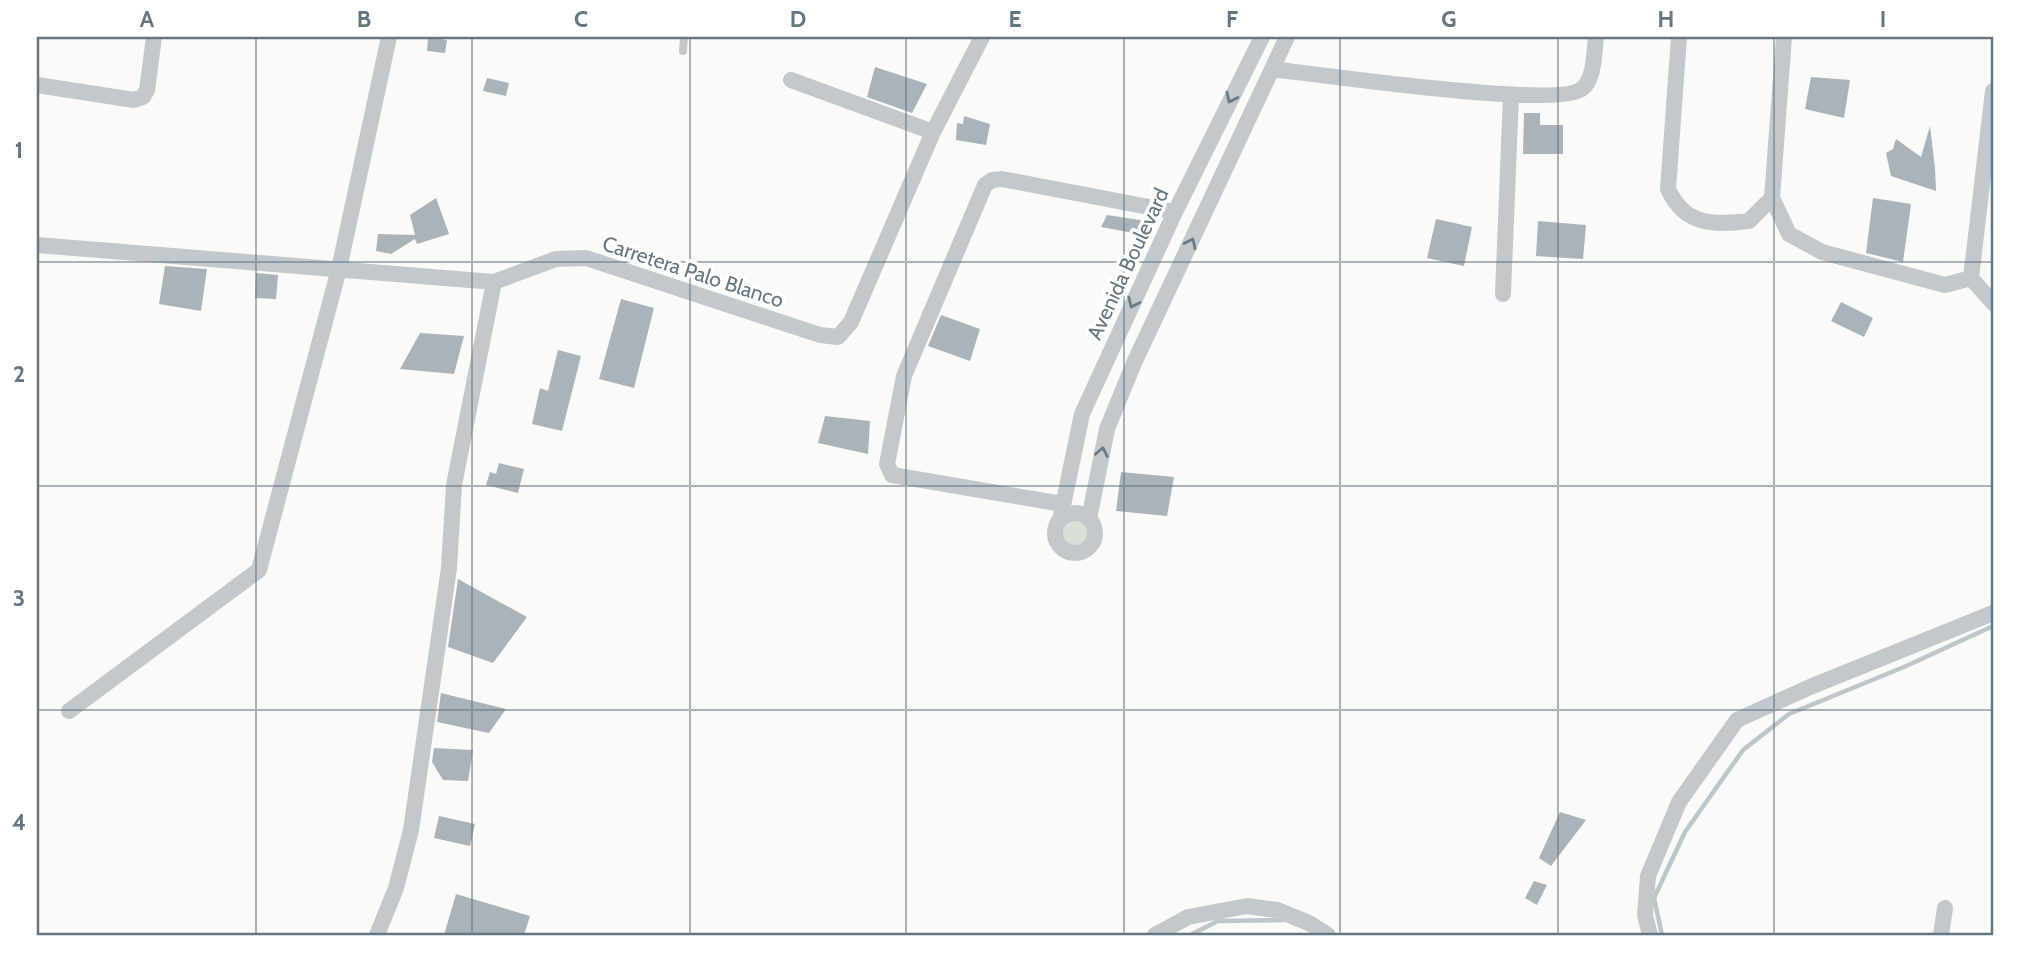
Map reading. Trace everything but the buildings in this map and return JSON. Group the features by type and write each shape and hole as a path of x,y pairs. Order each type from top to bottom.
{"street":[{"path":"37,85 134,100 143,97 147,90 154,37"},
{"path":"69,710 259,570 339,269 389,37"},
{"name":"Carretera Palo Blanco","path":"37,245 494,282 556,260 586,258 820,335 838,337 851,322 933,132 982,37"},
{"name":"Avenida Boulevard","path":"1062,512 1082,414 1175,212 1262,37"},
{"path":"1089,519 1107,429 1134,363 1287,37"},
{"path":"1272,69 1511,95 1570,94 1584,88 1591,75 1596,37"},
{"path":"1679,37 1668,189 1675,204 1695,219 1718,224 1749,221 1772,198"},
{"path":"1784,37 1772,198 1789,234 1822,252 1945,285 1971,278"},
{"path":"791,80 933,132"},
{"path":"1993,91 1971,278 1993,303"},
{"path":"1503,294 1511,95"},
{"path":"1062,512 1056,532 1059,544 1076,553 1083,551 1093,543 1095,530 1089,519 1078,513 1065,516 1062,512 892,475 887,464 904,376 985,185 992,180 1002,179 1175,212"},
{"path":"377,935 396,888 411,830 449,568 454,485 494,282"},
{"path":"1650,935 1645,915 1648,876 1679,802 1737,720 1810,687 1993,613"},
{"path":"1155,935 1188,917 1247,906 1277,910 1309,923 1328,935"},
{"path":"1941,935 1945,908"}],"lane":[{"path":"683,51 684,37"}],"shaded area":[{"path":"1075,517 1086,522 1091,533 1086,544 1075,549 1064,544 1059,533 1064,522"}],"waterway":[{"path":"1662,935 1654,898 1685,832 1743,750 1789,714 1904,667 1993,626"},
{"path":"1190,935 1218,921 1283,920"}]}
